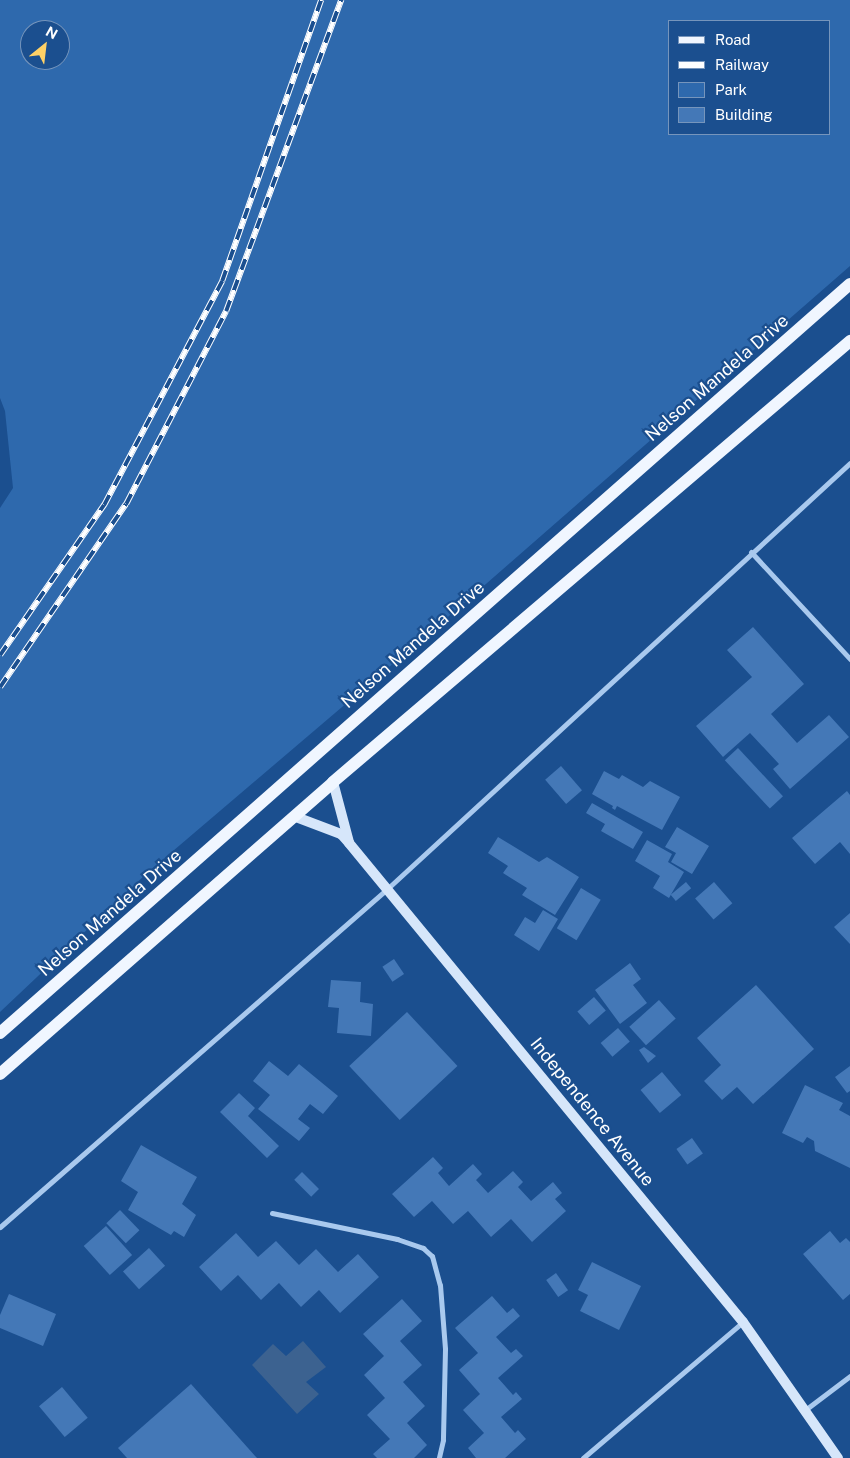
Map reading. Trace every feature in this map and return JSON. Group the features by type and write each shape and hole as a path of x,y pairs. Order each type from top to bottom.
{"main road":[{"name":"Nelson Mandela Drive","path":"0,1033 850,284"},
{"path":"0,1074 296,818 333,782 850,341"}],"street":[{"path":"0,1227 387,888 850,463"},
{"path":"751,552 850,659"},
{"name":"Independence Avenue","path":"333,782 349,843 743,1322 838,1458"},
{"path":"296,818 341,834 349,843"},
{"path":"272,1213 397,1239 423,1248 432,1256 440,1286 445,1348 443,1440 439,1458"},
{"path":"583,1458 743,1322"},
{"path":"805,1410 850,1376"}],"green space":[{"path":"0,0 850,0 850,266 463,604 146,874 0,1012 0,508 13,488 5,411 0,398"}],"shaded area":[{"path":"303,1341 326,1367 306,1382 319,1394 297,1414 252,1365 273,1344 286,1356"}],"building":[{"path":"753,627 804,684 771,714 797,743 829,715 849,737 790,789 773,769 779,764 750,733 723,757 696,726 752,677 727,650"},
{"path":"738,748 783,796 770,809 725,760"},
{"path":"561,766 582,790 566,804 545,780"},
{"path":"604,771 619,779 622,775 643,787 650,781 680,797 662,830 617,806 615,810 612,808 613,806 592,794"},
{"path":"847,791 850,795 850,854 840,842 815,864 792,838"},
{"path":"592,803 643,832 633,849 601,831 605,824 586,813"},
{"path":"677,827 709,846 692,874 671,862 676,853 665,847"},
{"path":"498,837 539,862 547,857 579,877 555,915 522,895 527,888 503,873 508,866 488,853"},
{"path":"647,840 672,854 668,862 684,872 669,898 653,888 660,876 635,861"},
{"path":"686,882 691,888 676,901 671,895"},
{"path":"714,882 732,903 714,920 695,898"},
{"path":"581,888 601,900 577,940 557,928"},
{"path":"543,910 558,919 539,951 514,935 525,917 535,923"},
{"path":"850,913 850,944 834,927"},
{"path":"394,959 404,974 392,982 382,967"},
{"path":"630,963 641,979 633,985 647,1003 620,1024 595,990"},
{"path":"331,980 361,982 360,1002 373,1004 371,1036 337,1033 339,1008 328,1007"},
{"path":"756,985 814,1049 753,1104 737,1087 722,1100 704,1081 721,1065 697,1038"},
{"path":"594,997 606,1011 589,1025 577,1011"},
{"path":"659,1000 676,1019 646,1045 629,1027"},
{"path":"407,1012 457,1066 400,1120 349,1066"},
{"path":"618,1028 630,1042 612,1057 601,1043"},
{"path":"644,1047 656,1056 648,1063 639,1050"},
{"path":"269,1061 288,1076 299,1064 338,1096 323,1114 310,1104 298,1119 310,1128 299,1141 258,1109 270,1095 253,1081"},
{"path":"850,1066 850,1091 847,1093 835,1077"},
{"path":"662,1072 681,1095 660,1113 641,1090"},
{"path":"805,1085 843,1103 839,1110 850,1116 850,1168 815,1151 814,1141 807,1137 803,1143 782,1133"},
{"path":"239,1093 255,1108 248,1116 279,1146 267,1158 220,1112"},
{"path":"692,1138 703,1154 687,1164 676,1149"},
{"path":"141,1145 197,1177 182,1204 196,1215 184,1237 174,1231 171,1235 128,1210 138,1192 121,1181"},
{"path":"433,1157 443,1168 438,1173 449,1186 473,1164 482,1174 476,1180 488,1193 513,1171 523,1182 518,1187 531,1201 553,1182 562,1193 555,1199 566,1211 532,1242 511,1219 491,1237 468,1211 453,1224 432,1201 414,1217 392,1194"},
{"path":"302,1172 319,1189 311,1197 294,1180"},
{"path":"120,1210 139,1230 126,1243 106,1223"},
{"path":"106,1226 132,1255 110,1275 84,1246"},
{"path":"830,1231 840,1243 846,1238 850,1242 850,1294 843,1300 803,1254"},
{"path":"236,1233 258,1257 276,1241 299,1265 316,1249 338,1272 358,1254 379,1277 340,1313 319,1290 301,1307 279,1283 261,1300 238,1275 221,1291 199,1267"},
{"path":"149,1248 165,1266 139,1289 123,1271"},
{"path":"592,1262 641,1286 619,1330 580,1311 588,1295 578,1290"},
{"path":"556,1273 568,1290 558,1297 546,1280"},
{"path":"9,1294 56,1314 43,1346 0,1328 0,1315"},
{"path":"492,1296 507,1313 513,1308 520,1316 496,1337 511,1353 516,1349 523,1356 498,1378 513,1395 516,1392 522,1399 501,1417 515,1433 518,1430 526,1439 505,1458 476,1458 468,1448 484,1433 463,1410 480,1394 459,1370 478,1353 455,1328"},
{"path":"402,1299 422,1321 400,1341 422,1365 403,1382 425,1406 407,1423 427,1445 414,1458 377,1458 373,1454 390,1439 367,1415 385,1398 364,1375 384,1356 363,1334"},
{"path":"191,1384 257,1458 127,1458 118,1448"},
{"path":"62,1387 88,1418 65,1437 39,1406"}],"railway":[{"path":"0,655 104,505 222,281 321,0"},
{"path":"0,687 126,504 226,311 341,0"}]}
